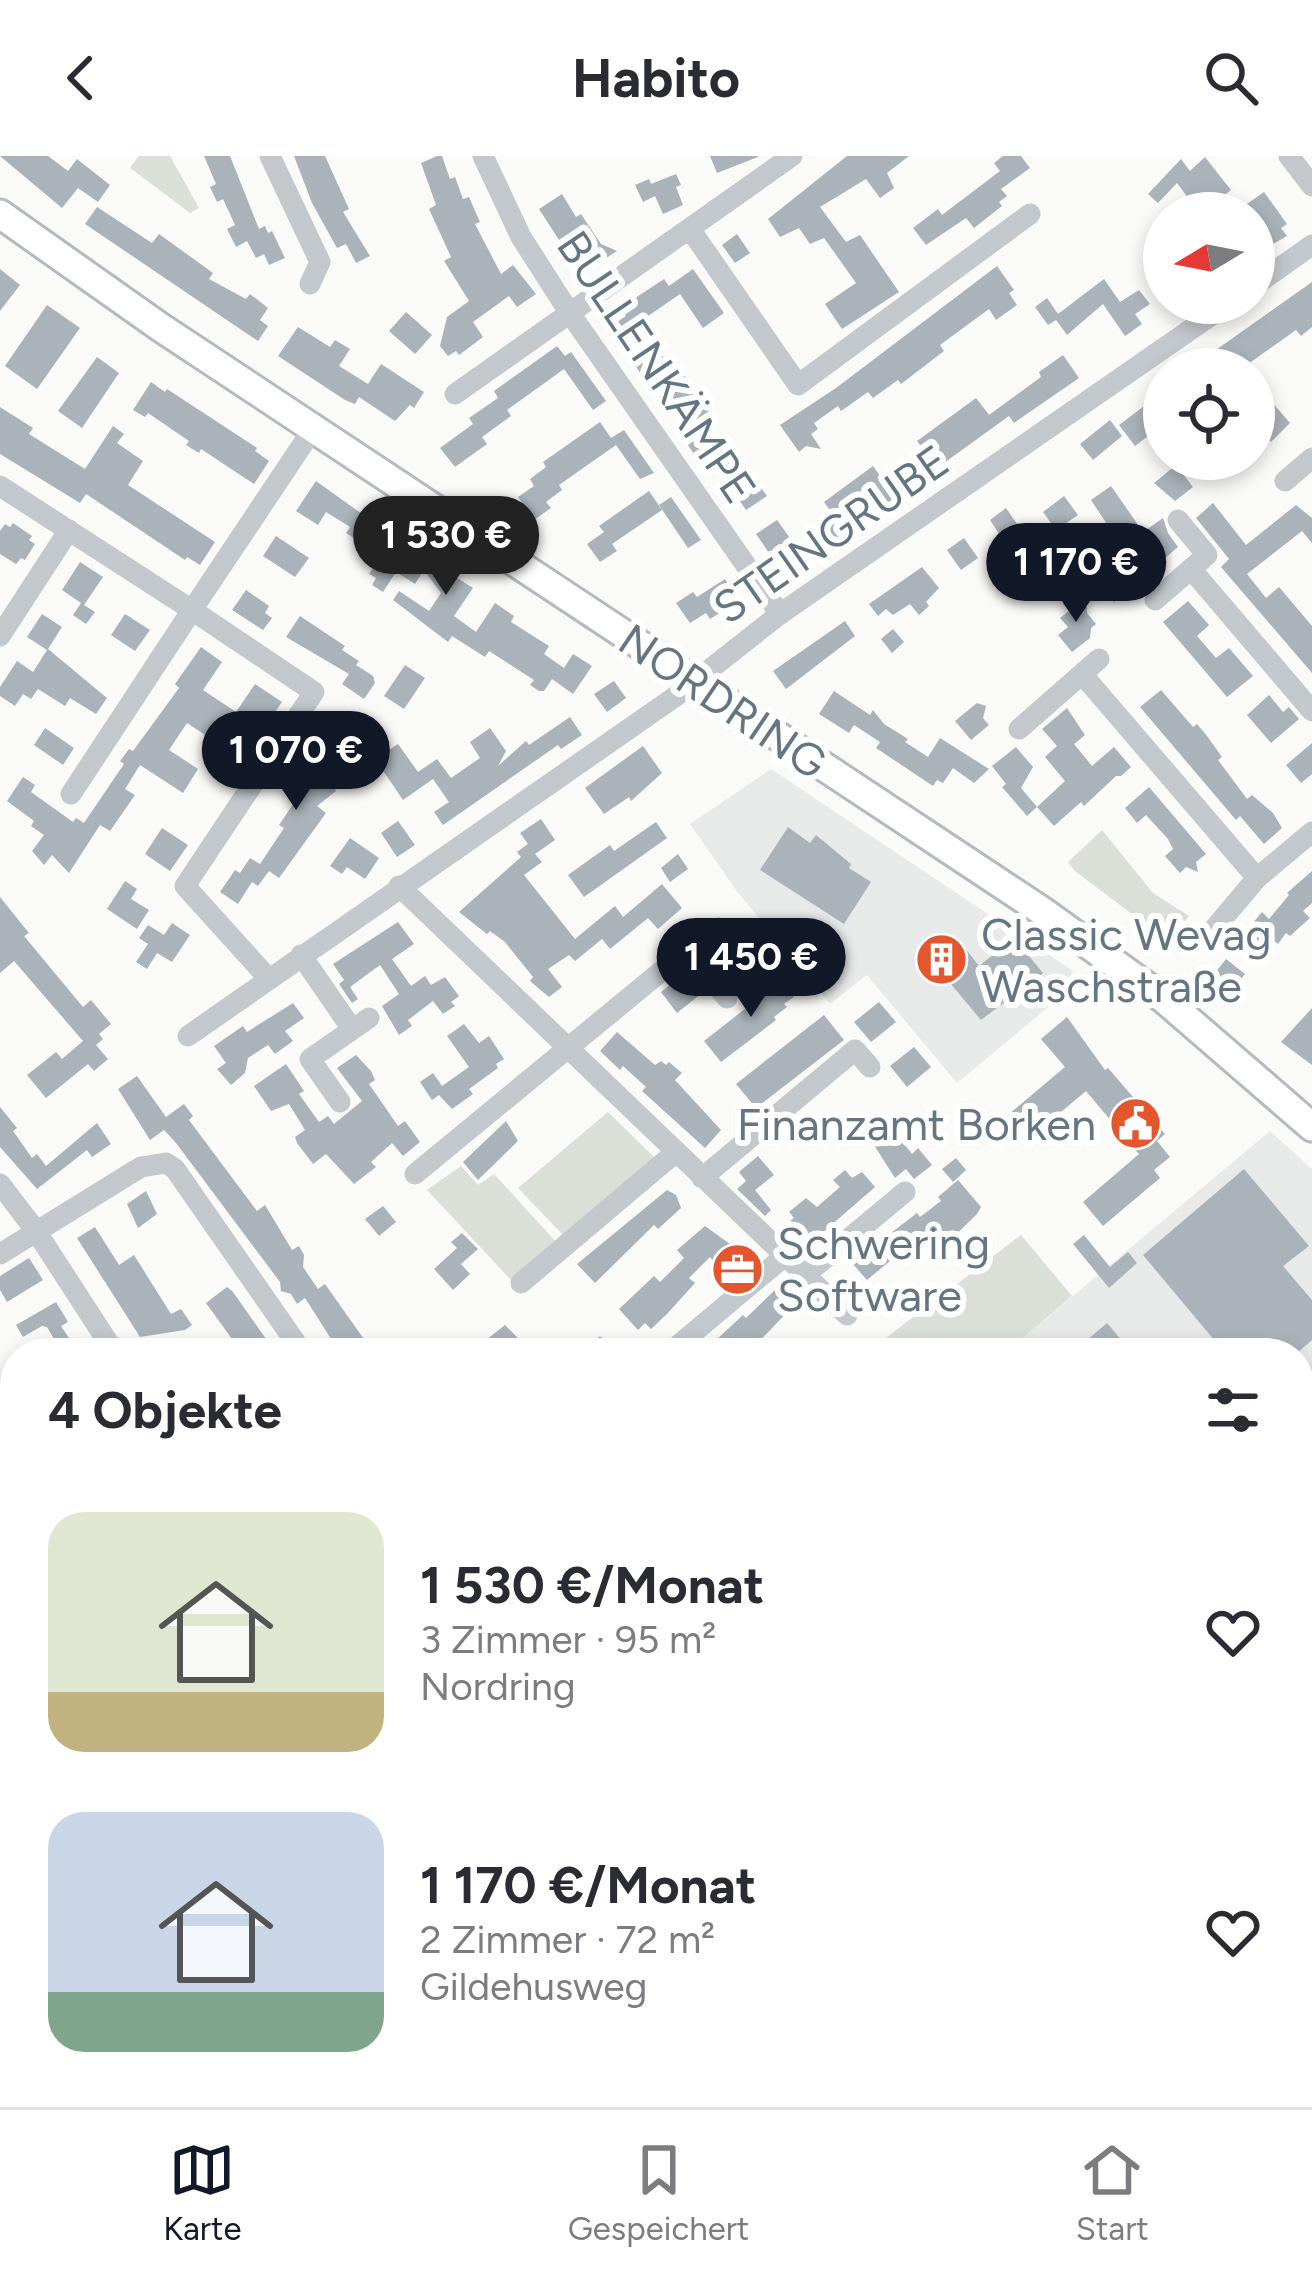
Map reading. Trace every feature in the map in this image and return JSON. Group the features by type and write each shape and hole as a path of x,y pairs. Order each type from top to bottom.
{"main road":[{"name":"NORDRING","path":"0,214 100,287 1102,953 1208,1035 1312,1127"}],"street":[{"path":"270,156 320,262 310,284"},
{"name":"BULLENKÄMPE","path":"483,156 521,237 569,312 780,614"},
{"path":"454,394 792,156"},
{"path":"1288,156 1312,186"},
{"path":"690,229 798,385 1030,214"},
{"path":"1275,271 1312,245"},
{"name":"STEINGRUBE","path":"188,1036 694,682 780,614 1199,324"},
{"path":"70,794 313,429"},
{"path":"0,486 314,692 185,886 268,977"},
{"path":"1155,600 1208,555 1178,520"},
{"path":"0,636 69,530"},
{"path":"1191,569 1312,711"},
{"path":"1018,729 1090,666 1257,878"},
{"path":"1214,928 1257,878 1312,832"},
{"path":"399,886 847,1315"},
{"path":"415,1174 687,950 727,998"},
{"path":"301,955 361,1024 310,1059 340,1102"},
{"path":"702,1178 855,1050 870,1067"},
{"path":"521,1283 676,1152"},
{"path":"0,1254 141,1167 166,1163 175,1169 293,1338"},
{"path":"0,1184 105,1338"},
{"path":"806,1274 905,1192"},
{"path":"687,1338 786,1256"}],"shaded area":[{"path":"139,156 170,156 199,208 190,213 130,168"},
{"path":"771,769 1073,971 1059,998 957,1083 867,975 830,1004 736,890 690,824"},
{"path":"1102,830 1153,893 1189,916 1185,921 1175,917 1166,932 1153,930 1075,871 1068,862"},
{"path":"608,1112 657,1160 564,1236 518,1188"},
{"path":"1270,1131 1312,1169 1312,1338 1023,1338"},
{"path":"461,1166 478,1185 494,1174 557,1243 511,1280 427,1190"},
{"path":"1021,1235 1072,1296 1023,1338 886,1338"}],"building":[{"path":"0,156 48,156 68,171 77,159 110,185 98,202 78,188 62,208"},
{"path":"204,156 230,156 259,229 265,226 268,233 272,231 285,258 269,265 264,254 256,258 247,241 236,247 227,229 235,225 223,199 217,202 210,187 216,184"},
{"path":"294,156 325,156 349,209 343,212 370,256 356,263 346,244 337,248"},
{"path":"442,156 450,179 455,177 463,199 469,197 480,222 475,224 501,274 513,265 536,294 517,307 509,296 473,322 483,337 459,355 456,351 448,356 440,346 447,317 469,301 444,261 451,257 429,209 436,205 421,163"},
{"path":"710,156 758,156 758,157 717,173"},
{"path":"847,156 909,156 887,173 894,188 880,198 866,179 820,207 846,242 860,235 899,292 842,329 825,304 856,283 824,238 810,244 799,228 780,237 768,219"},
{"path":"1003,156 1021,156 1030,168 1001,189 1007,196 999,202 1002,206 974,228 966,218 926,245 913,228 938,209 942,215 1000,171 994,163"},
{"path":"1205,157 1231,190 1184,192 1177,183 1168,192 1150,192 1181,159 1190,171"},
{"path":"676,174 683,205 663,214 655,196 643,202 635,185"},
{"path":"562,194 601,244 617,251 581,274 539,209"},
{"path":"97,207 152,243 159,234 213,273 209,279 246,299 250,294 268,308 260,320 268,326 258,341 85,224"},
{"path":"1275,207 1287,224 1281,228 1287,236 1275,243"},
{"path":"737,234 750,253 735,263 722,245"},
{"path":"997,266 1014,290 1009,293 1017,305 996,320 989,309 940,345 944,351 901,384 898,380 873,398 868,392 841,411 838,406 814,423 818,429 811,434 821,449 806,446 799,452 780,425"},
{"path":"0,269 20,285 0,311"},
{"path":"693,269 724,313 703,328 680,294 638,323 657,350 681,371 712,416 691,430 659,386 652,391 610,327 626,316 620,308 664,279 669,286"},
{"path":"1104,279 1120,302 1139,290 1143,295 1143,309 1135,314 1142,324 1125,336 1103,304 1067,335 1056,320 1048,325 1035,307 1047,298 1058,314"},
{"path":"1312,282 1312,327 1301,336 1296,330 1271,348 1219,348 1253,324 1275,324 1275,308"},
{"path":"47,305 80,328 37,389 5,366"},
{"path":"406,312 432,335 415,354 389,331"},
{"path":"298,327 330,347 335,340 350,349 339,366 368,384 381,364 424,392 414,408 410,405 395,421 359,397 355,404 345,400 278,356"},
{"path":"557,346 565,356 571,352 606,401 593,410 564,369 507,410 511,416 482,437 487,444 455,467 440,448 473,424 469,418 498,398 494,391"},
{"path":"1063,355 1079,378 1014,423 1009,416 937,468 917,441 976,398 989,415"},
{"path":"97,357 119,373 82,428 58,411"},
{"path":"151,382 257,448 269,461 254,484 201,449 199,453 186,445 189,441 148,413 145,417 133,410"},
{"path":"1275,406 1290,423 1275,438"},
{"path":"0,407 33,428 29,434 85,469 113,426 124,434 117,443 143,461 128,485 215,542 200,565 185,560 86,494 80,503 0,454"},
{"path":"1143,407 1143,440 1135,446 1119,425"},
{"path":"1110,420 1122,436 1093,460 1080,444"},
{"path":"600,422 611,438 624,430 654,473 640,479 616,445 559,485 562,490 546,502 551,508 534,520 518,497 534,486 530,479 546,467 543,462"},
{"path":"699,437 712,455 700,463 688,445"},
{"path":"735,451 767,496 746,510 715,465"},
{"path":"873,466 885,483 904,469 915,484 805,559 808,564 787,579 756,534 777,520 797,548 837,520 824,502"},
{"path":"1188,480 1193,487 1175,501 1154,483"},
{"path":"316,481 419,554 428,552 430,561 473,588 454,616 476,632 495,603 514,616 511,622 549,646 544,654 564,668 573,654 592,666 573,694 552,679 539,691 530,685 534,680 489,651 485,657 452,636 448,642 393,600 399,591 429,611 441,593 424,570 415,584 396,572 383,592 372,585 376,578 369,574 381,556 346,533 350,527 326,512 318,525 296,511"},
{"path":"1111,486 1143,532 1163,518 1178,547 1114,602 1102,583 1114,573 1106,563 1124,550 1091,500"},
{"path":"649,491 662,510 612,544 617,551 600,562 587,544 604,532 599,526"},
{"path":"1064,496 1078,515 1056,530 1043,512"},
{"path":"671,497 701,540 688,548 659,505"},
{"path":"1213,503 1246,545 1296,505 1312,518 1312,543 1302,531 1247,574 1266,598 1279,587 1312,626 1312,673 1221,567 1229,559 1196,518"},
{"path":"1006,508 1022,531 1005,543 990,520"},
{"path":"13,523 32,536 29,540 35,544 25,560 16,564 0,554 0,531"},
{"path":"276,536 309,558 295,577 263,556"},
{"path":"964,538 978,558 961,570 947,550"},
{"path":"80,562 103,577 84,605 95,612 86,624 73,615 81,603 62,590"},
{"path":"922,567 939,588 926,602 929,606 919,615 910,604 893,615 886,609 878,616 869,604"},
{"path":"725,579 740,600 710,619 706,613 690,623 676,603 693,592 697,597"},
{"path":"246,590 269,606 265,613 272,618 263,630 232,610"},
{"path":"1073,596 1081,607 1087,607 1096,624 1090,638 1072,652 1058,635 1068,627 1060,618 1069,611 1063,604"},
{"path":"1188,601 1209,625 1197,636 1216,658 1229,648 1253,676 1227,697 1163,622"},
{"path":"42,614 62,627 48,649 107,698 96,714 70,698 65,706 38,689 31,699 23,694 15,706 0,696 0,687 17,661 33,672 47,650 27,637"},
{"path":"125,614 150,630 135,651 111,635"},
{"path":"300,616 345,646 342,650 359,661 356,665 373,676 375,683 364,699 342,684 349,674 286,637"},
{"path":"845,621 855,636 786,689 773,671"},
{"path":"893,629 904,642 892,653 881,639"},
{"path":"201,647 222,662 203,690 236,712 255,684 282,702 269,721 263,717 237,756 187,723 169,750 198,769 183,793 140,765 125,789 135,795 110,831 100,825 69,873 52,855 44,865 32,851 44,835 7,801 23,777 35,785 31,792 73,822 76,818 84,823 124,764 120,761 129,749 133,751 179,688 175,684"},
{"path":"405,665 425,678 404,709 384,696"},
{"path":"614,681 626,698 607,712 594,694"},
{"path":"1161,690 1207,736 1247,799 1252,795 1273,813 1282,828 1264,844 1240,816 1236,820 1140,707"},
{"path":"834,691 870,715 873,710 928,757 940,738 989,769 974,783 953,768 943,783 937,780 933,786 876,748 880,742 854,725 849,733 819,714"},
{"path":"1269,695 1283,712 1289,707 1299,719 1271,743 1247,715"},
{"path":"977,703 986,706 983,718 989,725 971,740 955,721"},
{"path":"1067,708 1085,735 1074,744 1092,766 1114,747 1131,767 1054,826 1037,807 1065,781 1045,757 1057,746 1042,729"},
{"path":"570,717 582,735 561,749 558,745 443,825 434,812 449,802 433,779 403,800 375,759 398,744 418,772 437,759 451,778 480,758 470,742 490,728 506,751 498,766 526,741 529,745"},
{"path":"327,718 353,735 326,773 336,791 317,806 326,813 279,878 269,871 258,886 252,882 238,904 220,892 250,858 260,864 284,828 279,825 300,794 288,786 321,745 312,739"},
{"path":"45,728 74,748 63,765 34,745"},
{"path":"1312,743 1312,774 1301,783 1286,765"},
{"path":"643,746 662,773 631,801 629,797 604,814 585,788"},
{"path":"1016,747 1033,767 1021,788 1037,807 1027,816 1002,787 1006,784 992,766"},
{"path":"1149,787 1206,854 1196,862 1198,872 1186,867 1180,873 1165,856 1173,849 1168,839 1146,815 1137,823 1125,808"},
{"path":"541,819 555,840 535,854 542,862 524,875 575,939 615,906 623,917 662,884 682,908 658,929 648,918 610,949 602,939 575,961 569,955 548,969 562,987 549,997 530,981 533,977 505,942 459,912 521,857 517,852 528,844 520,833"},
{"path":"398,821 415,845 397,857 381,833"},
{"path":"656,822 667,838 584,897 568,875 610,845 614,851"},
{"path":"788,827 810,843 816,835 851,864 849,868 871,882 844,924 760,870"},
{"path":"162,828 188,845 170,871 145,854"},
{"path":"350,838 379,858 365,879 347,867 342,874 330,866"},
{"path":"678,854 688,869 670,882 661,868"},
{"path":"1312,871 1312,903 1303,911 1310,918 1278,944 1270,937 1260,950 1243,935 1262,912 1269,919 1287,893"},
{"path":"125,881 137,889 131,899 149,910 137,929 107,909"},
{"path":"0,897 29,933 24,936 83,1007 91,1000 111,1024 99,1034 103,1039 96,1045 108,1059 94,1071 88,1064 46,1098 27,1075 56,1052 62,1059 83,1041 14,961 0,973"},
{"path":"719,917 739,942 715,961 694,937"},
{"path":"398,922 414,944 392,959 411,986 425,976 431,985 445,977 459,996 451,1002 455,1006 443,1014 433,1001 408,1020 412,1026 399,1035 382,1006 399,994 380,965 350,987 358,999 352,1003 333,964"},
{"path":"172,923 190,935 172,962 157,953 147,969 136,962 148,944 139,938 148,925 164,935"},
{"path":"1014,938 1043,973 981,1020 940,971 932,977 924,967 958,939 979,966"},
{"path":"1226,959 1245,974 1226,998 1207,983"},
{"path":"685,973 702,993 677,1013 661,992"},
{"path":"777,976 794,997 776,1020 721,1062 704,1041 755,1001 751,996"},
{"path":"879,1002 896,1022 871,1042 854,1022"},
{"path":"293,1003 304,1018 285,1031 293,1041 275,1054 268,1045 248,1058 245,1073 231,1085 217,1069 226,1063 214,1046 243,1026 247,1032"},
{"path":"1312,1008 1312,1065 1281,1042"},
{"path":"824,1015 844,1040 756,1108 736,1084"},
{"name":"Finanzamt Borken","path":"1067,1017 1105,1070 1165,1134 1157,1141 1170,1157 1154,1170 1160,1178 1103,1226 1083,1202 1139,1154 1086,1091 1030,1138 1009,1114 1065,1067 1041,1039"},
{"path":"464,1024 479,1043 489,1036 504,1059 469,1089 473,1094 452,1109 439,1095 432,1100 420,1082 433,1073 442,1086 469,1067 447,1036"},
{"path":"617,1032 655,1065 669,1062 682,1073 675,1080 721,1130 705,1148 642,1091 646,1087 600,1051"},
{"path":"914,1047 931,1067 907,1087 890,1066"},
{"path":"356,1055 371,1071 375,1080 369,1084 398,1126 405,1121 420,1142 403,1156 392,1143 371,1162 376,1167 354,1184 326,1154 313,1164 297,1143 295,1137 305,1130 289,1104 271,1111 254,1086 286,1064 319,1122 328,1116 334,1124 362,1101 337,1068"},
{"path":"137,1076 166,1117 184,1104 193,1116 189,1120 257,1211 265,1205 292,1250 299,1246 303,1267 318,1289 325,1284 363,1338 330,1338 305,1298 297,1304 291,1294 281,1291 280,1282 176,1143 164,1130 150,1140 118,1089"},
{"path":"0,1107 32,1158 37,1154 46,1166 97,1123 111,1144 92,1157 87,1150 37,1189 0,1147"},
{"path":"506,1121 518,1141 478,1180 463,1162"},
{"path":"891,1127 912,1154 918,1148 932,1165 914,1179 906,1169 895,1178 872,1142"},
{"path":"758,1156 774,1175 755,1190 771,1210 765,1216 737,1189 746,1181 739,1172"},
{"path":"956,1158 966,1170 953,1182 942,1169"},
{"path":"1244,1169 1309,1246 1283,1266 1312,1300 1312,1338 1212,1338 1143,1255"},
{"path":"845,1170 852,1178 862,1172 875,1187 813,1241 808,1235 805,1238 790,1221 794,1218 789,1212 806,1198 817,1207 840,1187 833,1180"},
{"path":"958,1180 981,1207 977,1214 944,1246 935,1235 908,1258 902,1251 867,1280 852,1263 917,1213 920,1217 941,1201 938,1197"},
{"path":"667,1190 676,1195 681,1208 658,1229 654,1225 595,1283 577,1264"},
{"path":"146,1191 157,1214 138,1228 127,1204"},
{"path":"383,1206 396,1222 379,1236 365,1219"},
{"path":"705,1226 734,1247 726,1263 716,1264 710,1257 689,1278 695,1283 667,1314 651,1329 645,1323 638,1330 619,1309 654,1276 660,1282 684,1258 677,1250"},
{"path":"95,1227 119,1265 134,1255 171,1314 181,1309 192,1325 140,1337 77,1238"},
{"path":"462,1233 478,1249 461,1264 470,1274 453,1290 434,1269 457,1248 451,1242"},
{"path":"1084,1235 1110,1267 1128,1252 1137,1263 1109,1288 1073,1244"},
{"path":"29,1258 43,1280 7,1302 0,1290 0,1276"},
{"path":"227,1287 265,1338 231,1338 206,1303"},
{"path":"778,1287 795,1304 762,1338 718,1338 743,1315 746,1318"},
{"path":"56,1302 68,1322 61,1326 69,1338 53,1338 42,1326 23,1337 16,1325"},
{"path":"1107,1323 1120,1338 1090,1338"},
{"path":"505,1325 518,1338 489,1338"}],"place":[{"name":"Classic Wevag Waschstraße","path":"942,960"},
{"name":"Finanzamt Borken","path":"1135,1124"},
{"name":"Schwering Software","path":"738,1269"}]}
